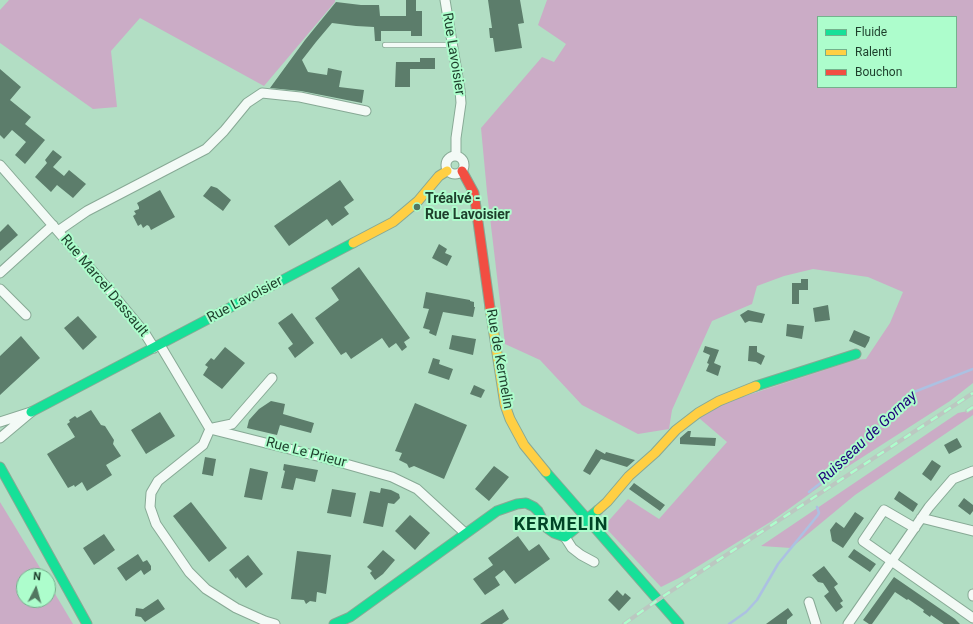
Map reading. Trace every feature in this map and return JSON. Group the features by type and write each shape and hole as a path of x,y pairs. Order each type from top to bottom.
{"street":[{"name":"Rue Lavoisier","path":"445,0 461,103 456,138 456,155"},
{"path":"56,228 206,149 224,131 247,103 262,93 300,97 366,111"},
{"path":"456,155 463,161 464,167 462,171 457,174 453,174 447,170 446,160 450,156 456,155"},
{"name":"Rue Marcel Dassault","path":"0,165 112,292 157,346 210,429"},
{"name":"Rue Lavoisier","path":"0,422 31,412 393,222 418,201 439,176 447,170"},
{"name":"Rue de Kermelin","path":"462,171 474,193 498,372 505,405 510,419 524,445 679,624"},
{"name":"Rue Marcel Dassault","path":"0,273 56,228"},
{"path":"0,289 26,315"},
{"path":"566,537 607,502 629,476 655,453 676,430 698,413 719,400 751,388 856,354"},
{"path":"272,378 232,424 210,429 202,445 158,481 151,493 150,507 156,524 189,572 206,589 236,608 265,622 275,624"},
{"name":"Rue Lavoisier","path":"0,438 31,412"},
{"name":"Rue Le Prieur","path":"210,429 321,457 392,477 417,489 465,533"},
{"path":"0,467 87,624"},
{"path":"848,624 921,518 953,479 973,471"},
{"path":"334,624 350,617 497,510 517,504 526,503 534,507 538,511 546,528 554,534 566,537 572,548 594,562"},
{"path":"915,528 884,510 863,541 973,618"},
{"path":"921,518 973,531"},
{"path":"809,602 816,624"}],"lane":[{"path":"385,45 453,45"}],"shaded area":[{"path":"9,0 335,0 335,2 264,86 140,18 111,51 117,107 93,109 0,43 0,10"},
{"path":"547,0 973,0 973,383 950,401 844,469 772,521 679,578 661,587 604,526 628,499 659,519 727,442 699,418 724,403 855,360 866,359 890,323 903,292 868,277 813,269 784,276 757,286 752,304 712,321 672,410 669,429 638,434 582,405 540,360 505,344 481,128 542,57 554,62 566,44 538,25"},
{"path":"973,410 973,415 855,495 791,548 761,546 958,413"},
{"path":"0,502 40,568 16,568 16,608 56,608 56,595 73,624 0,624"}],"building":[{"path":"406,0 416,0 416,11 422,11 422,36 411,36 411,31 381,31 381,41 375,41 374,27 332,23 302,60 308,72 327,75 328,68 342,71 339,87 364,90 362,103 301,91 270,88 305,40 336,2 361,5 379,5 380,16 406,16"},
{"path":"488,0 520,0 524,23 518,24 522,48 495,52 493,38 490,38 489,28 492,28"},
{"path":"420,58 435,58 435,69 410,69 410,87 395,87 396,62 420,62"},
{"path":"0,69 21,87 10,100 31,117 25,124 45,140 25,164 15,155 26,142 12,130 4,139 0,135"},
{"path":"53,150 62,157 53,167 64,176 69,170 86,184 73,198 57,185 51,192 35,177 47,163 45,160"},
{"path":"340,180 354,200 344,207 349,214 332,226 327,219 289,246 274,226"},
{"path":"211,186 217,188 231,200 223,211 203,196"},
{"path":"160,190 175,217 151,230 147,225 143,228 141,224 138,226 133,216 136,214 134,211 139,209 137,203"},
{"path":"8,224 18,235 0,251 0,232"},
{"path":"439,244 447,249 445,253 452,256 447,266 432,258"},
{"path":"359,267 410,338 404,342 407,347 402,351 396,343 389,348 382,338 351,359 346,352 341,355 315,318 339,300 331,288"},
{"path":"801,279 808,279 808,290 799,290 799,304 792,304 792,283 801,283"},
{"path":"426,292 474,302 475,307 473,317 443,312 436,336 429,333 430,330 423,328 429,309 423,308"},
{"path":"828,305 830,320 815,322 813,308"},
{"path":"748,310 765,314 762,323 749,321 745,323 740,315"},
{"path":"292,313 314,343 295,358 288,348 293,344 278,323"},
{"path":"78,316 97,337 83,350 64,328"},
{"path":"787,324 804,326 802,339 786,336"},
{"path":"854,330 870,337 865,348 849,341"},
{"path":"452,335 476,339 473,355 449,349"},
{"path":"21,336 40,358 0,395 0,356"},
{"path":"705,346 719,350 714,363 721,366 718,376 706,371 709,364 707,363 710,355 703,352"},
{"path":"749,346 757,346 757,352 765,356 761,365 756,362 748,361"},
{"path":"225,347 245,363 222,389 203,375 208,367 205,365 211,358 214,360"},
{"path":"433,358 440,360 439,364 453,369 449,380 428,373"},
{"path":"474,385 485,390 481,398 470,394"},
{"path":"271,401 285,404 283,414 314,423 311,433 280,425 277,435 247,428 249,420 259,409"},
{"path":"415,403 467,425 444,479 414,466 409,468 407,464 399,460 402,453 395,451"},
{"path":"91,410 101,425 105,426 114,440 113,444 121,456 106,465 112,475 87,491 82,482 75,487 74,485 68,488 47,454 75,437 67,424 70,422 69,420 75,416 77,418"},
{"path":"160,412 175,436 146,454 131,430"},
{"path":"688,431 691,431 690,437 716,438 715,446 680,444 680,438"},
{"path":"957,438 962,447 949,454 944,445"},
{"path":"596,449 605,454 606,452 635,460 627,467 601,459 590,475 583,471"},
{"path":"205,457 216,459 213,476 202,474"},
{"path":"932,460 941,466 931,481 922,474"},
{"path":"284,464 318,470 315,482 296,478 293,490 281,488 285,471 283,470"},
{"path":"494,466 509,477 489,501 475,489"},
{"path":"250,468 268,472 262,500 244,497"},
{"path":"634,483 665,505 660,511 629,489"},
{"path":"381,488 391,490 399,494 400,498 394,504 388,503 383,527 363,523 370,491 380,493"},
{"path":"332,489 356,493 351,517 327,513"},
{"path":"899,491 918,504 913,512 894,499"},
{"path":"964,498 973,505 973,511 970,515 958,506"},
{"path":"191,502 227,548 209,562 173,516"},
{"path":"855,512 864,518 843,548 832,541 830,530 836,522 844,528"},
{"path":"410,515 430,533 415,550 395,531"},
{"path":"104,534 115,550 94,565 83,548"},
{"path":"518,536 529,551 539,544 550,559 515,584 504,570 495,577 500,585 485,595 473,579 493,565 488,558"},
{"path":"854,549 876,564 870,572 848,557"},
{"path":"383,550 395,560 383,574 375,580 370,573 372,571 367,567"},
{"path":"297,551 331,555 326,594 317,592 316,602 310,601 306,604 304,600 291,599"},
{"path":"138,554 143,562 147,560 151,566 151,570 144,575 141,570 126,581 117,568"},
{"path":"248,555 263,574 246,588 229,570"},
{"path":"824,566 838,584 834,587 843,601 840,603 843,607 836,612 824,596 829,592 823,583 818,582 812,575"},
{"path":"894,577 960,624 944,624 931,615 930,617 923,612 924,610 895,592 872,624 869,624 863,620"},
{"path":"617,590 623,596 625,593 631,598 619,611 608,600"},
{"path":"158,599 165,609 145,622 141,617 135,616 136,608 143,609"},
{"path":"788,608 793,615 787,620 787,624 766,624"},
{"path":"503,609 509,619 502,624 480,624"}],"waterway":[{"name":"Ruisseau de Gornay","path":"809,492 831,475 873,431 892,418 914,392 973,369"},
{"name":"Ruisseau de Gornay","path":"729,624 746,612 757,600 778,564 818,515 819,513 817,507"}],"railway":[{"path":"624,624 662,597 973,393"},
{"path":"967,411 973,407"}],"traffic: fast":[{"path":"31,412 353,243"},
{"path":"756,386 856,354"},
{"path":"0,467 87,624"},
{"path":"546,472 679,624"},
{"path":"334,624 350,617 497,511 517,504 526,503 538,511 547,528 554,533 565,537 598,510"}],"traffic: slow":[{"path":"353,243 393,222 418,201 439,176 447,171"},
{"path":"490,308 505,405 510,419 524,445 546,472"},
{"path":"598,510 607,502 629,476 655,453 676,430 698,413 719,401 756,386"}],"traffic: jam":[{"path":"462,171 474,193 490,308"}],"place":[{"name":"Tréalvé - Rue Lavoisier","path":"417,207"}],"district":[{"name":"KERMELIN","path":"561,525"}]}
